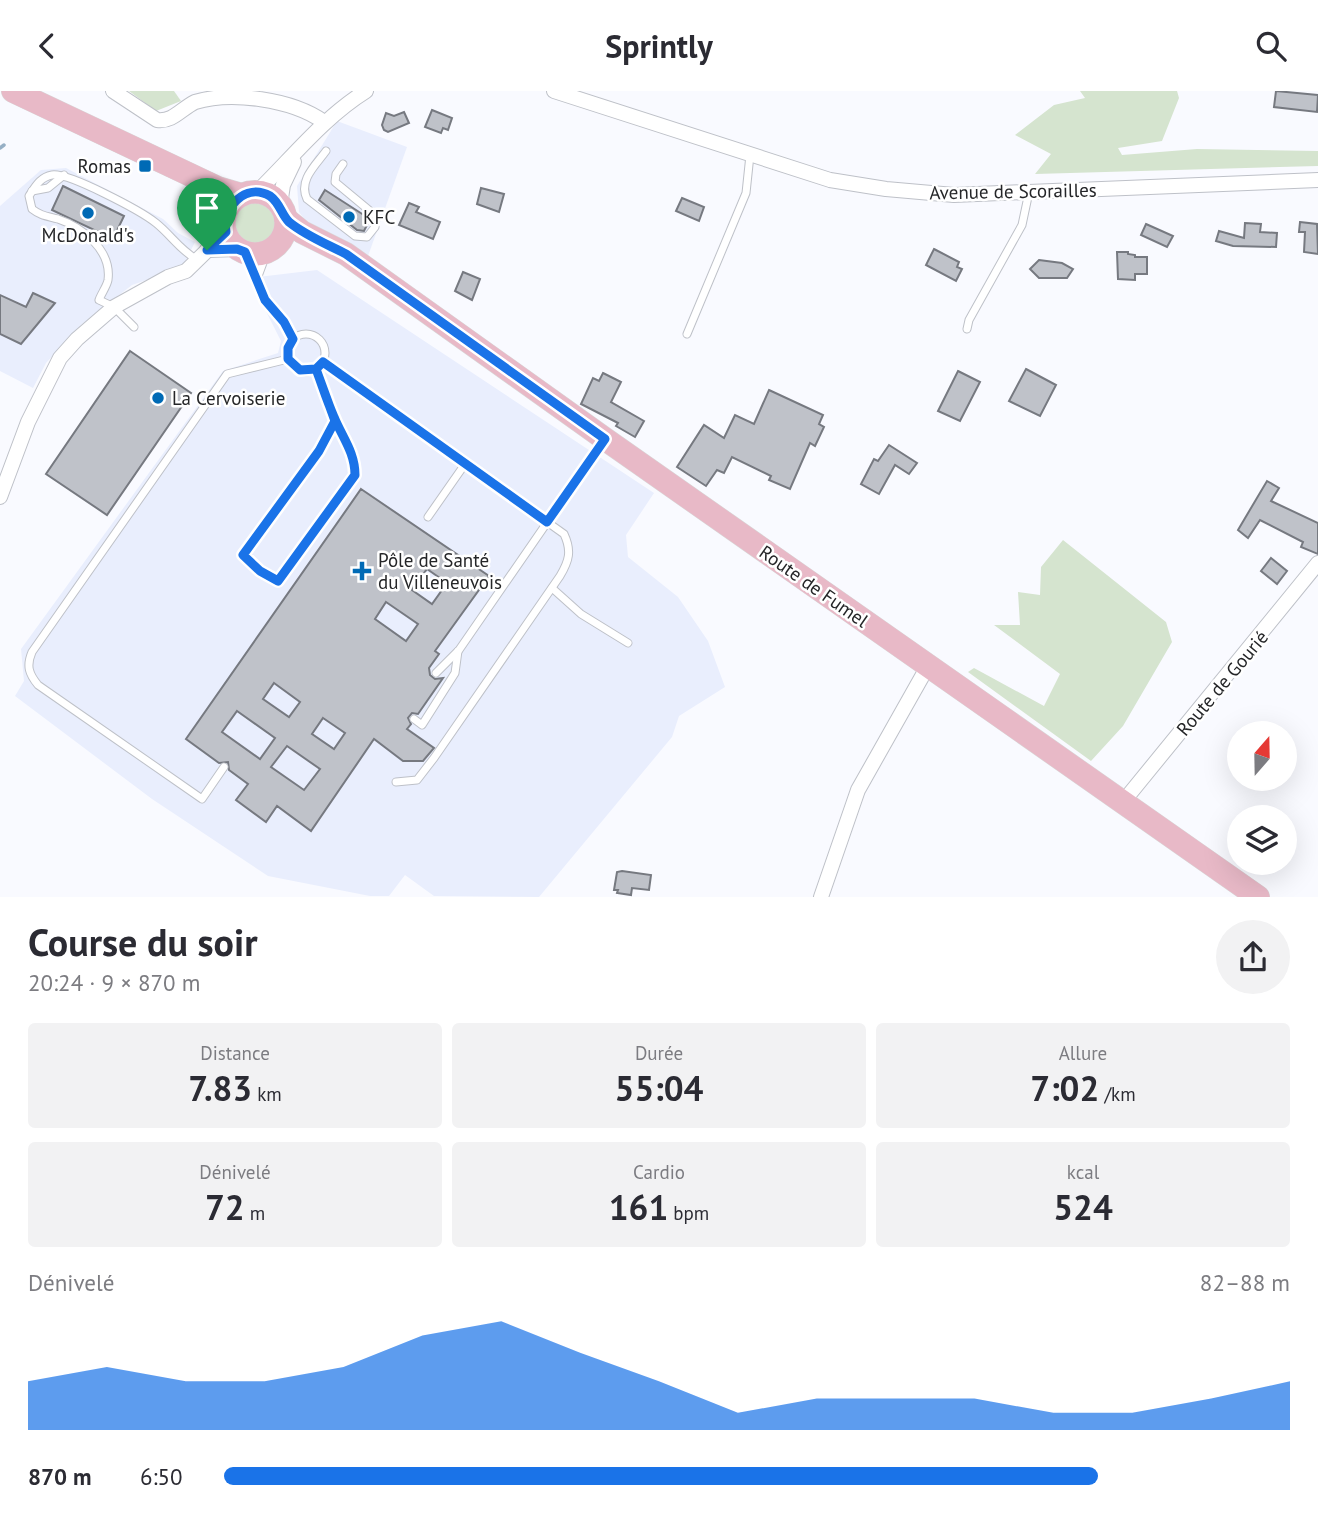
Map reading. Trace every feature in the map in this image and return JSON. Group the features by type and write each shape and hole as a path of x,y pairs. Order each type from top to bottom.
{"main road":[{"path":"13,91 218,188 271,197 283,212 282,239 246,241"},
{"path":"174,168 210,198 246,241"},
{"path":"246,241 231,204 249,194"},
{"name":"Route de Fumel","path":"283,212 302,232 346,254 1258,897"},
{"name":"Route de Fumel","path":"246,241 298,247 371,273"}],"street":[{"path":"113,91 150,118 164,121 207,97 269,93 324,122"},
{"path":"249,194 306,143 324,122 366,91"},
{"name":"Avenue de Scorailles","path":"554,91 830,180 886,189 954,195 1318,180"},
{"path":"283,212 283,185 306,143"},
{"path":"0,498 36,403 60,358 77,339 114,307 168,277 186,271 202,255 246,241"},
{"name":"Route de Gourié","path":"1123,802 1318,563"},
{"path":"821,897 858,790 928,666"}],"lane":[{"path":"326,151 306,177 304,193 307,199 355,236 367,237 375,227 376,216 335,182 336,174 343,164"},
{"path":"687,334 746,193 751,155"},
{"path":"134,327 114,307 99,300 108,280 106,264 93,238 58,219 43,217 32,209 29,196 43,179 52,175 64,175 156,223 180,250 202,255"},
{"path":"967,329 1022,225 1028,192"},
{"path":"246,241 251,271 257,279"},
{"path":"246,241 265,300 284,322 293,339"},
{"path":"303,334 320,339 325,350 323,362 316,369 300,370 288,359 288,348 293,339 303,334"},
{"path":"224,767 202,799 38,685 30,675 28,662 32,652 227,374 288,359"},
{"path":"323,362 564,534 570,547 568,563 552,588 417,781 396,782"},
{"path":"316,369 335,421 343,432 355,462 355,475 278,581 260,571 243,555 319,451 335,421"},
{"path":"436,673 459,650 605,439"},
{"path":"428,517 465,464"},
{"path":"552,588 581,614 628,643"},
{"path":"414,719 422,725 455,673 459,650"}],"shaded area":[{"path":"337,121 407,147 368,256 305,220 299,212 297,186"},
{"path":"66,168 163,219 178,233 195,242 182,268 132,285 82,324 46,363 33,388 0,371 0,206 41,170"},
{"name":"Pôle de Santé du Villeneuvois","path":"317,270 654,493 626,535 628,557 678,597 708,641 725,687 679,716 672,737 539,897 434,896 405,875 389,896 370,896 268,876 152,799 15,696 24,681 21,649 223,371 278,353 281,341 249,278"}],"green space":[{"path":"129,91 174,91 181,101 156,111"},
{"path":"1080,91 1177,91 1179,98 1162,141 1118,148 1122,155 1197,149 1318,151 1318,166 1035,174 1051,154 1015,135 1054,105 1085,98"},
{"path":"254,201 270,208 277,224 270,240 254,247 238,240 231,224 238,208"},
{"path":"1063,540 1166,622 1172,642 1123,726 1091,761 968,672 974,668 1044,706 1060,674 994,625 1020,625 1018,592 1040,595 1041,567"}],"building":[{"path":"1276,91 1318,95 1317,112 1274,107"},
{"path":"432,110 452,118 448,130 443,128 441,133 425,127"},
{"path":"404,112 409,123 388,132 384,130 382,125 386,113 394,116"},
{"name":"McDonald's","path":"63,186 124,216 113,239 52,210"},
{"path":"481,188 504,194 499,212 477,204"},
{"name":"KFC","path":"325,190 370,219 364,231 357,230 319,200"},
{"path":"682,198 704,207 699,221 676,211"},
{"path":"409,203 419,207 416,212 440,222 433,239 399,225"},
{"path":"1300,222 1317,224 1318,254 1304,252 1305,232 1299,232"},
{"path":"1245,223 1261,224 1260,232 1277,233 1276,247 1233,246 1216,241 1219,231 1244,238"},
{"path":"1146,224 1173,236 1167,247 1141,235"},
{"path":"934,249 959,262 957,267 962,269 956,281 926,265"},
{"path":"1117,252 1147,257 1147,274 1135,274 1135,280 1118,279"},
{"path":"1039,260 1062,263 1073,269 1067,278 1039,278 1030,269"},
{"path":"463,272 480,279 472,300 455,291"},
{"path":"33,293 55,303 21,344 0,334 0,295 26,307"},
{"path":"130,351 191,393 107,515 46,474"},
{"path":"1026,369 1056,385 1040,416 1009,401"},
{"path":"958,371 980,382 960,421 938,411"},
{"path":"603,373 621,382 611,402 644,421 635,437 616,426 618,423 581,404 593,378 599,381"},
{"path":"769,390 823,415 819,424 824,427 815,446 810,443 790,489 769,480 771,476 732,457 724,473 717,470 706,486 677,467 704,425 724,438 735,415 754,424"},
{"path":"889,445 917,463 909,474 895,465 879,494 861,484 874,459 878,461"},
{"path":"1267,481 1279,488 1271,501 1318,523 1318,554 1301,547 1303,542 1260,520 1248,538 1238,530"},
{"name":"Pôle de Santé du Villeneuvois","path":"361,489 489,576 435,651 439,654 429,668 430,675 435,679 443,678 418,714 412,713 408,718 411,724 407,729 434,748 423,761 403,761 374,739 311,831 277,806 266,822 236,800 248,784 229,770 228,762 219,763 186,739","holes":["427,569 447,583 432,604 412,590","386,602 418,624 406,641 375,619","274,683 300,702 289,717 263,699","237,711 275,738 260,759 222,732","323,718 345,733 334,749 312,734","287,746 320,769 304,790 271,767"]},
{"path":"1271,558 1287,571 1277,584 1261,571"},
{"path":"617,872 651,875 649,890 632,888 631,895 617,893 618,890 614,890"}],"waterway":[{"path":"0,148 4,145"}],"place":[{"name":"Romas","path":"145,166"},
{"name":"McDonald's","path":"88,213"},
{"name":"KFC","path":"349,217"},
{"name":"La Cervoiserie","path":"158,398"},
{"name":"Pôle de Santé du Villeneuvois","path":"362,571"}],"route":[{"path":"207,250 226,232 225,216 236,199 250,193 265,194 280,205 286,219 302,232 346,254 605,439 547,522 323,362 316,369 323,386 335,421 343,432 355,462 355,475 278,581 260,571 243,555 319,451 335,421 316,369 305,372 295,368 288,359 289,343 293,339 284,322 265,300 245,252 237,249 207,250"}]}
